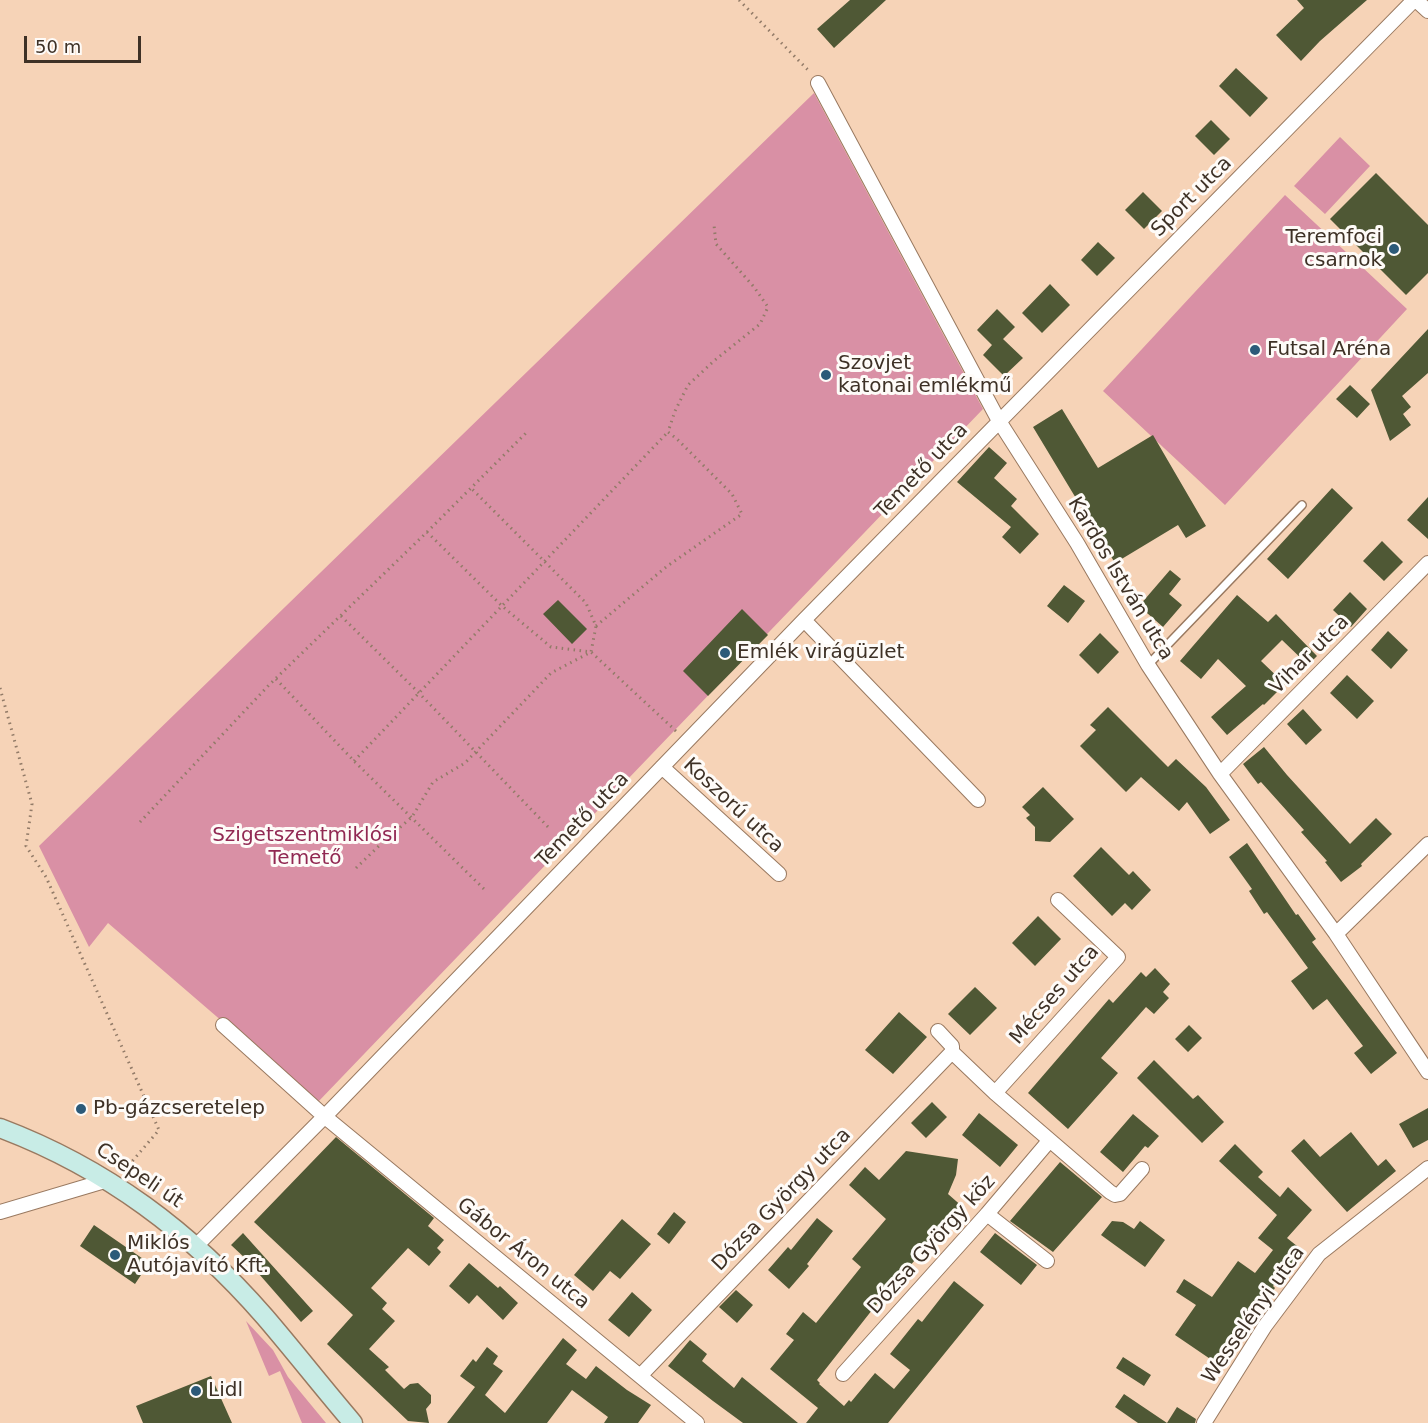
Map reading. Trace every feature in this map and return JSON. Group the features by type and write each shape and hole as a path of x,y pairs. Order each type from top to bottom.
{"street":[{"path":"1415,0 1428,11"},
{"name":"Sport utca","path":"999,421 1415,0"},
{"name":"Kardos István utca","path":"818,82 999,421 1077,543 1148,665 1220,774 1336,934 1428,1072"},
{"name":"Temető utca","path":"196,1246 999,421"},
{"name":"Vihar utca","path":"1220,774 1428,563"},
{"path":"804,620 978,800"},
{"name":"Koszorú utca","path":"662,767 778,874"},
{"path":"1336,934 1428,844"},
{"name":"Mécses utca","path":"995,1094 1118,957 1058,900"},
{"name":"Gábor Áron utca","path":"223,1025 324,1116 697,1423"},
{"path":"938,1031 952,1046 952,1052 995,1094 1049,1142 1115,1195 1120,1194 1142,1168"},
{"name":"Dózsa György utca","path":"640,1376 952,1052"},
{"name":"Csepeli út","path":"0,1128 70,1159 108,1180 158,1213 196,1246 264,1316 353,1423"},
{"name":"Dózsa György köz","path":"843,1374 1049,1142"},
{"name":"Wesselényi utca","path":"1204,1423 1265,1326 1319,1254 1428,1168"},
{"path":"0,1212 108,1180"},
{"path":"987,1214 1047,1261"}],"lane":[{"path":"1148,665 1302,505"}],"path":[{"path":"739,0 818,82"},
{"path":"354,761 668,432 688,385 760,324 768,307 754,287 716,244 714,225"},
{"path":"140,822 276,679 526,432"},
{"path":"596,626 666,567 742,514 732,494 668,432"},
{"path":"471,488 586,603 596,626 591,652"},
{"path":"427,532 502,606 551,647 591,652 687,741"},
{"path":"341,616 551,830"},
{"path":"356,868 412,818 433,782 465,763 551,673 591,652"},
{"path":"276,679 354,761 486,891"},
{"path":"0,688 32,804 26,846 46,877 159,1130 123,1172 108,1180"}],"green space":[{"name":"Szigetszentmiklósi Temető","path":"814,93 983,409 317,1103 108,923 89,947 39,846"},
{"path":"1340,137 1370,166 1325,214 1294,186"},
{"name":"Futsal Aréna","path":"1285,195 1407,309 1225,505 1103,391"},
{"path":"246,1321 273,1350 288,1377 326,1423 302,1423 280,1371 269,1376"}],"building":[{"path":"850,0 886,0 834,48 817,29"},
{"path":"1297,0 1367,0 1301,61 1276,35 1304,8"},
{"path":"1236,68 1268,98 1250,117 1219,86"},
{"path":"1211,120 1230,139 1214,155 1195,136"},
{"name":"Teremfoci csarnok","path":"1376,173 1428,225 1428,273 1406,295 1330,219"},
{"path":"1143,192 1162,211 1144,229 1125,210"},
{"path":"1098,242 1115,258 1097,276 1081,260"},
{"path":"1050,284 1070,305 1042,333 1022,313"},
{"path":"997,309 1015,327 1003,339 1023,358 1004,376 983,355 992,345 977,330"},
{"path":"1428,329 1428,373 1402,396 1411,407 1403,414 1411,425 1390,441 1371,390"},
{"path":"1350,385 1370,404 1357,418 1336,399"},
{"path":"1062,409 1098,468 1153,435 1206,526 1186,538 1178,525 1115,563 1033,427"},
{"path":"989,447 1007,463 994,478 1017,499 1011,506 1039,534 1020,554 1002,537 1011,527 957,482"},
{"path":"1332,488 1353,508 1288,579 1267,559"},
{"path":"1428,497 1428,539 1407,520"},
{"path":"1382,541 1403,562 1384,581 1363,561"},
{"path":"1170,570 1181,579 1169,594 1182,605 1163,627 1139,606"},
{"path":"1064,585 1085,601 1068,623 1047,606"},
{"path":"1350,592 1367,609 1351,627 1333,610"},
{"path":"1237,595 1268,622 1276,614 1317,656 1308,665 1282,640 1261,661 1285,684 1264,705 1227,735 1211,717 1246,686 1218,659 1201,679 1180,661"},
{"path":"558,600 587,629 572,644 543,614"},
{"name":"Emlék virágüzlet","path":"742,609 768,635 708,696 683,671"},
{"path":"1388,631 1408,650 1391,669 1371,650"},
{"path":"1100,633 1119,652 1098,674 1079,655"},
{"path":"1347,675 1374,701 1357,719 1330,693"},
{"path":"1108,707 1168,767 1176,759 1206,787 1230,820 1210,834 1187,802 1179,811 1141,777 1126,792 1080,746 1096,730 1090,725"},
{"path":"1303,709 1322,730 1306,745 1287,724"},
{"path":"1264,747 1350,844 1376,818 1392,834 1361,864 1362,866 1341,882 1325,862 1327,861 1301,832 1304,830 1261,782 1258,784 1243,764"},
{"path":"1043,787 1074,819 1050,842 1035,841 1035,827 1026,818 1030,815 1022,807"},
{"path":"1247,843 1296,915 1298,914 1316,939 1312,942 1397,1053 1371,1074 1354,1053 1363,1046 1327,999 1313,1010 1291,981 1308,968 1267,912 1264,914 1249,891 1252,889 1229,857"},
{"path":"1101,847 1129,875 1133,871 1151,890 1132,910 1125,903 1112,916 1073,876"},
{"path":"1038,916 1061,939 1035,966 1012,943"},
{"path":"1155,968 1170,984 1163,992 1169,998 1154,1014 1146,1007 1101,1058 1118,1073 1068,1129 1028,1093 1109,999 1113,1003 1141,972 1146,977"},
{"path":"975,987 997,1008 970,1035 948,1014"},
{"path":"899,1012 927,1037 893,1074 865,1050"},
{"path":"1189,1025 1202,1038 1188,1052 1175,1039"},
{"path":"1154,1060 1193,1099 1198,1095 1224,1122 1202,1143 1137,1078"},
{"path":"932,1102 947,1117 926,1138 911,1123"},
{"path":"1428,1108 1428,1140 1413,1148 1399,1124"},
{"path":"979,1113 1018,1145 1000,1167 962,1135"},
{"path":"1133,1114 1159,1136 1148,1148 1145,1146 1123,1172 1100,1152"},
{"path":"1351,1132 1378,1166 1386,1159 1396,1171 1347,1212 1291,1151 1304,1139 1320,1157"},
{"path":"336,1137 434,1218 428,1226 444,1240 437,1248 441,1252 429,1266 408,1248 371,1288 387,1303 382,1309 395,1321 369,1349 389,1367 385,1370 404,1389 410,1384 418,1383 431,1395 431,1403 426,1409 429,1423 408,1421 327,1344 353,1315 254,1222"},
{"path":"1235,1144 1263,1172 1258,1177 1280,1197 1288,1187 1312,1210 1287,1238 1302,1250 1273,1286 1275,1288 1222,1367 1175,1335 1196,1305 1176,1292 1184,1279 1212,1297 1238,1261 1255,1273 1273,1250 1258,1238 1277,1215 1219,1161"},
{"path":"906,1151 958,1159 956,1175 948,1194 964,1208 920,1264 915,1260 876,1305 817,1380 819,1384 844,1406 849,1400 851,1402 875,1373 894,1389 910,1370 890,1354 918,1319 922,1322 954,1281 984,1305 888,1423 806,1423 818,1408 770,1369 794,1340 786,1334 803,1312 816,1323 861,1267 852,1259 886,1219 849,1185 865,1167 879,1180"},
{"path":"1060,1162 1102,1197 1053,1252 1010,1221"},
{"path":"674,1212 686,1222 669,1244 657,1234"},
{"path":"817,1218 833,1231 807,1264 809,1266 789,1289 768,1270 788,1247 791,1250"},
{"path":"622,1219 651,1244 620,1279 610,1271 593,1291 574,1275"},
{"path":"1112,1221 1123,1222 1134,1229 1140,1221 1165,1240 1145,1267 1101,1235"},
{"name":"Miklós Autójavító Kft.","path":"94,1225 149,1263 135,1284 80,1246"},
{"path":"243,1233 313,1311 301,1322 259,1274 261,1273 231,1245"},
{"path":"995,1233 1037,1265 1021,1285 980,1252"},
{"path":"469,1263 518,1303 503,1320 477,1295 469,1304 449,1286"},
{"path":"736,1290 753,1305 737,1323 719,1307"},
{"path":"632,1292 652,1310 629,1337 608,1320"},
{"path":"563,1338 577,1350 566,1364 586,1379 596,1366 651,1405 638,1423 604,1423 608,1417 572,1390 547,1423 447,1423 475,1387 460,1376 473,1359 476,1362 487,1347 498,1356 493,1364 503,1371 485,1395 505,1413"},
{"path":"690,1340 707,1354 702,1361 734,1388 742,1377 798,1423 743,1423 713,1401 668,1366"},
{"path":"1123,1357 1151,1375 1144,1386 1116,1368"},
{"name":"Lidl","path":"211,1376 232,1423 143,1423 136,1406"},
{"path":"1124,1394 1167,1423 1138,1423 1115,1407"},
{"path":"1177,1407 1196,1419 1195,1423 1167,1423"}],"place":[{"name":"Teremfoci csarnok","path":"1394,249"},
{"name":"Futsal Aréna","path":"1255,350"},
{"name":"Szovjet katonai emlékmű","path":"826,375"},
{"name":"Emlék virágüzlet","path":"725,653"},
{"name":"Pb-gázcseretelep","path":"81,1109"},
{"name":"Miklós Autójavító Kft.","path":"115,1255"},
{"name":"Lidl","path":"196,1391"}]}
